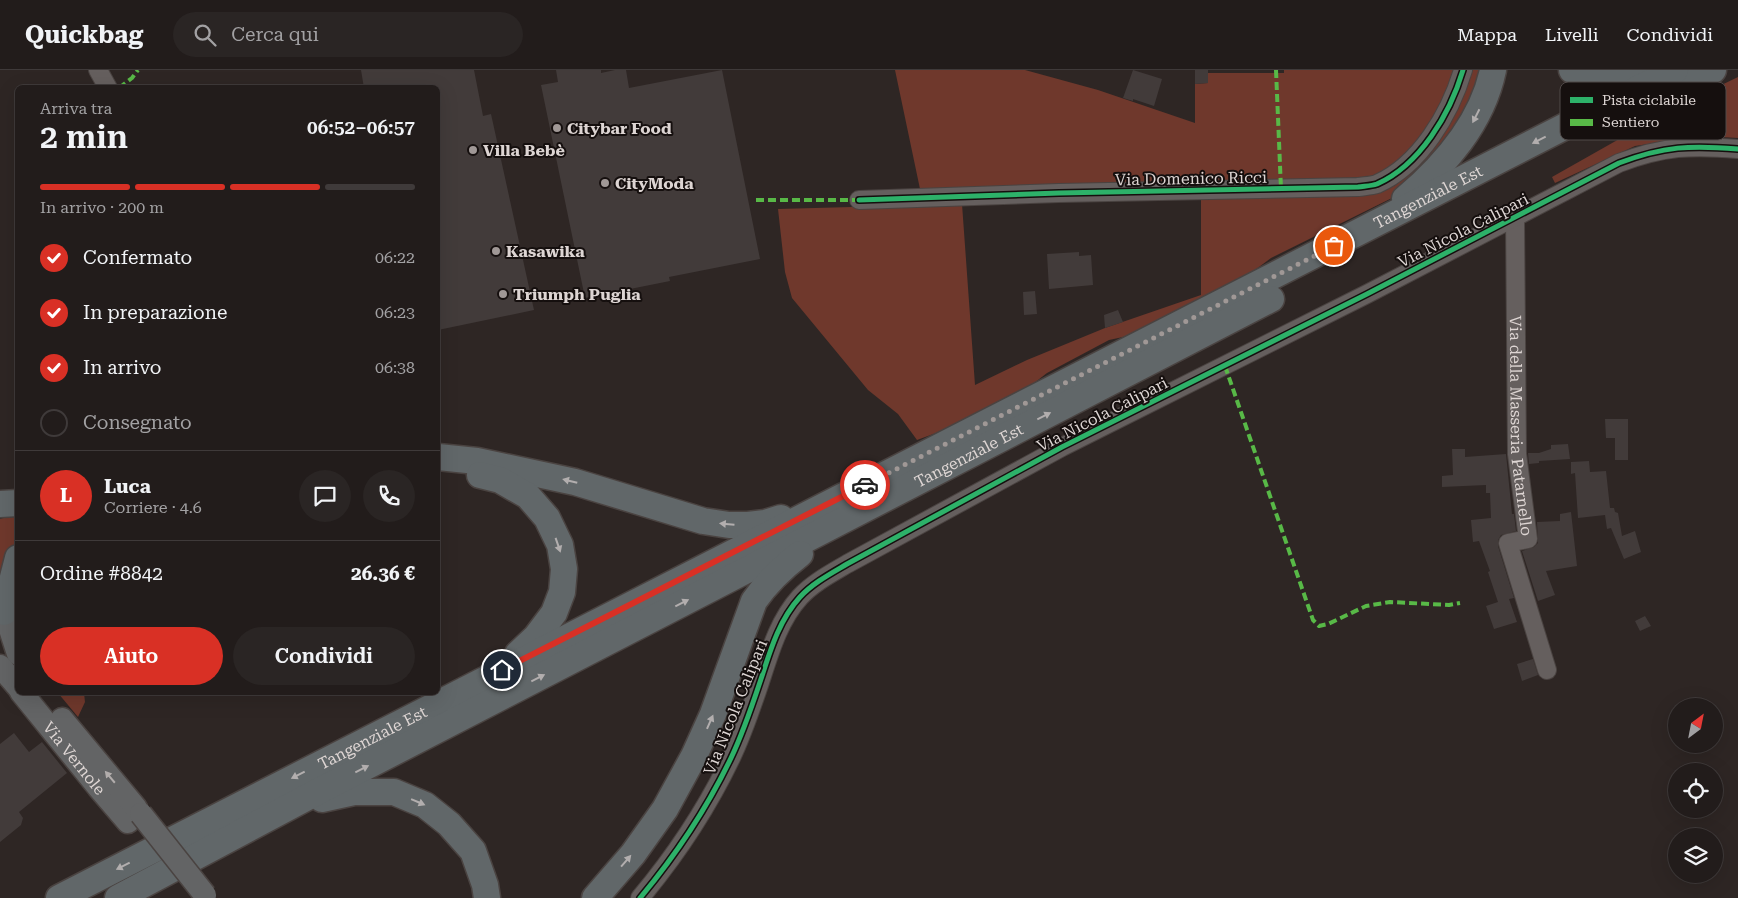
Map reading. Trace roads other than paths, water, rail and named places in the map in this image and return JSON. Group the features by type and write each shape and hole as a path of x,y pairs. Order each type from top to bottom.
{"highway":[{"path":"1282,273 1296,257 1406,199 1442,164 1473,122 1485,96 1493,70"},
{"path":"1572,70 1587,76 1609,79 1629,78 1652,70"},
{"name":"Tangenziale Est","path":"1652,82 1675,70"},
{"name":"Tangenziale Est","path":"1689,82 1713,70"},
{"name":"Tangenziale Est","path":"124,895 926,466 1282,273 1560,129"},
{"name":"Tangenziale Est","path":"59,898 450,697 926,466 1574,140"},
{"path":"440,457 477,461 575,482 703,521 729,525 765,523 783,517 905,458 926,466 918,488 815,543 781,569 764,586 754,601 714,714 694,756 665,809 633,854 594,898"},
{"path":"440,470 464,472 500,480 528,496 546,518 560,546 564,569 562,592 554,613 536,637 520,652 465,682 450,697"},
{"path":"0,504 15,503"},
{"path":"2,605 15,568"},
{"path":"124,895 152,886 329,796 354,792 394,792 425,805 449,824 473,851 485,885 487,898"}],"main road":[{"path":"2,605 15,645"},
{"path":"0,666 15,684"},
{"name":"Via Vernole","path":"23,695 98,787 135,818"},
{"name":"Via Vernole","path":"43,695 135,818"},
{"path":"135,818 200,897"}],"street":[{"path":"98,70 106,85"},
{"name":"Via Domenico Ricci","path":"859,200 1068,193 1358,187 1375,184 1396,173 1415,156 1446,111 1463,70"},
{"name":"Via Nicola Calipari","path":"640,898 656,879 713,794 732,756 778,632 789,612 801,597 819,581 846,564 1062,448 1368,294 1619,163 1644,154 1670,148 1703,146 1738,148"},
{"name":"Via della Masseria Patarnello","path":"1515,218 1516,454 1528,539 1508,543 1547,670"}],"place":[{"name":"Citybar Food","path":"557,128"},
{"name":"Villa Bebè","path":"473,150"},
{"name":"CityModa","path":"605,183"},
{"name":"Kasawika","path":"496,251"},
{"name":"Triumph Puglia","path":"503,294"}]}
